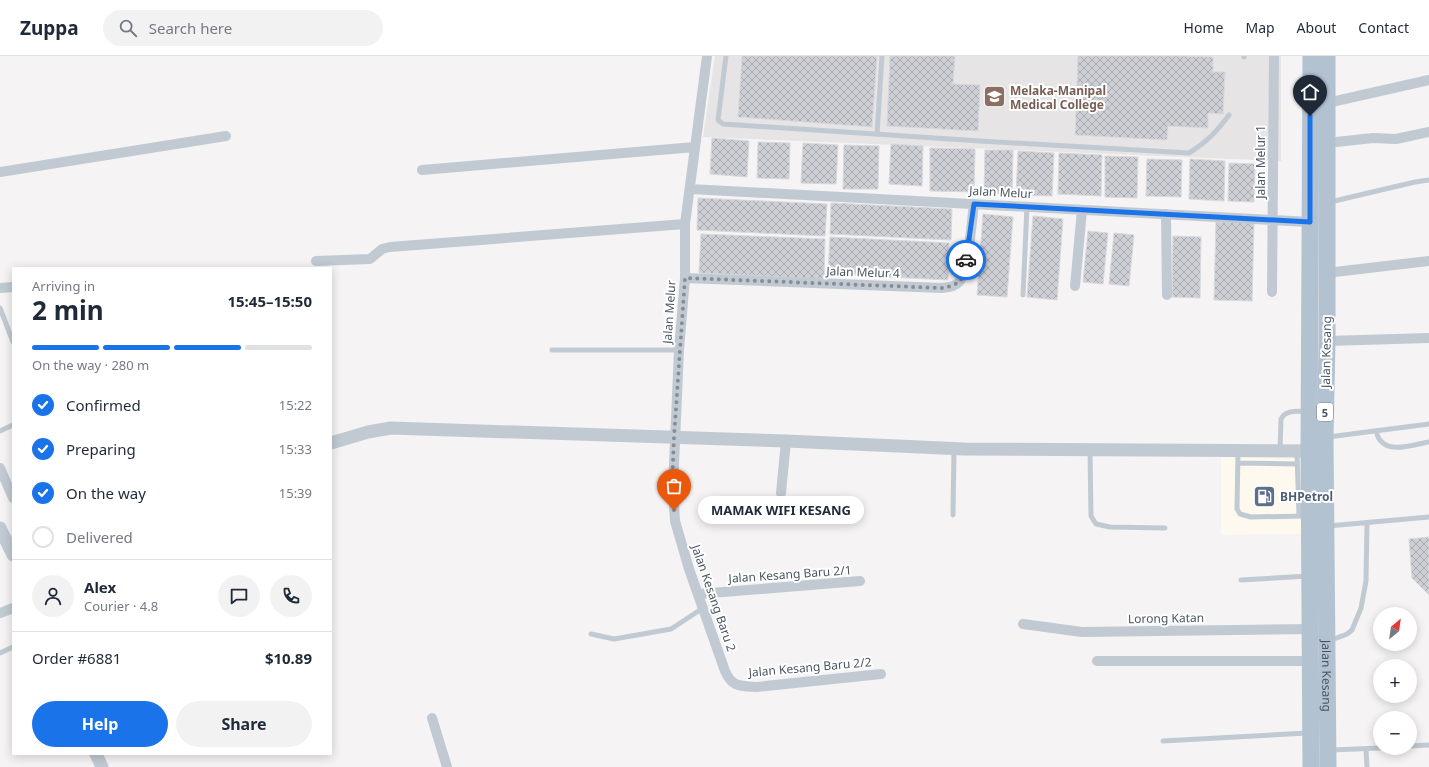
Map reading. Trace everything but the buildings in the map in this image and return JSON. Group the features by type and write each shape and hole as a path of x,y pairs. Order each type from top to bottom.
{"main road":[{"name":"Jalan Kesang","path":"1311,56 1309,411 1314,448 1333,526 1332,756"},
{"name":"Jalan Kesang","path":"1311,767 1310,576 1304,516 1314,448 1335,341 1326,273 1327,56"}],"street":[{"name":"Jalan Melur","path":"674,437 685,278 685,224 707,56"},
{"name":"Jalan Melur 1","path":"1272,292 1274,56"},
{"path":"1327,103 1429,80"},
{"path":"1327,143 1372,138 1396,139 1429,132"},
{"path":"0,172 226,136"},
{"path":"422,170 695,147"},
{"name":"Jalan Melur","path":"690,189 1310,222"},
{"name":"Jalan Melur 4","path":"685,278 942,288 954,286 960,282 965,271 974,204"},
{"path":"1075,286 1082,210"},
{"path":"1166,214 1167,295"},
{"path":"316,261 370,259 390,246 685,224"},
{"path":"1326,273 1429,261"},
{"path":"0,288 12,287"},
{"path":"1335,341 1429,338"},
{"path":"332,444 368,432 391,428 954,448 1090,449 1238,456 1280,450 1314,448"},
{"name":"Jalan Kesang Baru 2","path":"674,437 672,487 675,521 689,569 725,671"},
{"path":"781,493 786,441"},
{"path":"0,468 12,496"},
{"path":"1,534 12,553"},
{"name":"Jalan Kesang Baru 2/1","path":"698,594 860,581"},
{"path":"0,614 12,608"},
{"name":"Lorong Katan","path":"1023,624 1082,632 1311,629"},
{"path":"1097,661 1311,661"},
{"name":"Jalan Kesang Baru 2/2","path":"725,671 728,678 738,686 756,687 881,674"},
{"path":"432,718 447,767"},
{"path":"96,755 102,767"}],"lane":[{"path":"726,56 718,120 723,124 1189,153 1202,145 1215,134 1229,115"},
{"path":"877,134 882,56"},
{"path":"1327,203 1429,180"},
{"path":"1023,295 1027,207"},
{"path":"0,308 12,339"},
{"path":"552,350 679,350"},
{"path":"1280,450 1281,419 1283,415 1287,412 1309,411"},
{"path":"1304,516 1251,517 1240,514 1237,509 1238,456 1314,448 1349,435 1429,424"},
{"path":"0,431 12,425"},
{"path":"1376,431 1380,441 1387,446 1395,448 1429,442"},
{"path":"953,515 954,448"},
{"path":"1090,449 1091,516 1096,524 1110,527 1166,528"},
{"path":"1333,526 1429,517"},
{"path":"1333,640 1347,634 1352,630 1361,608 1366,581 1367,523"},
{"path":"1241,580 1310,576"},
{"path":"591,634 614,639 671,629 703,608"},
{"path":"0,653 12,647"},
{"path":"1163,741 1311,733"},
{"path":"1417,746 1429,745"},
{"path":"1366,748 1367,767"},
{"path":"1332,756 1349,749 1373,748"}],"shaded area":[{"name":"Melaka-Manipal Medical College","path":"715,56 1281,56 1281,161 703,137"},
{"path":"1221,457 1301,459 1303,534 1221,535"}],"way so far":[{"path":"674,510 672,487 674,437 685,278 942,288 954,286 960,282 965,271 966,260"}],"place":[{"name":"Melaka-Manipal Medical College","path":"995,97"},
{"name":"BHPetrol","path":"1264,496"},
{"name":"MAMAK WIFI KESANG","path":"674,510"}],"route":[{"path":"966,260 974,204 1310,222 1310,116"}]}
